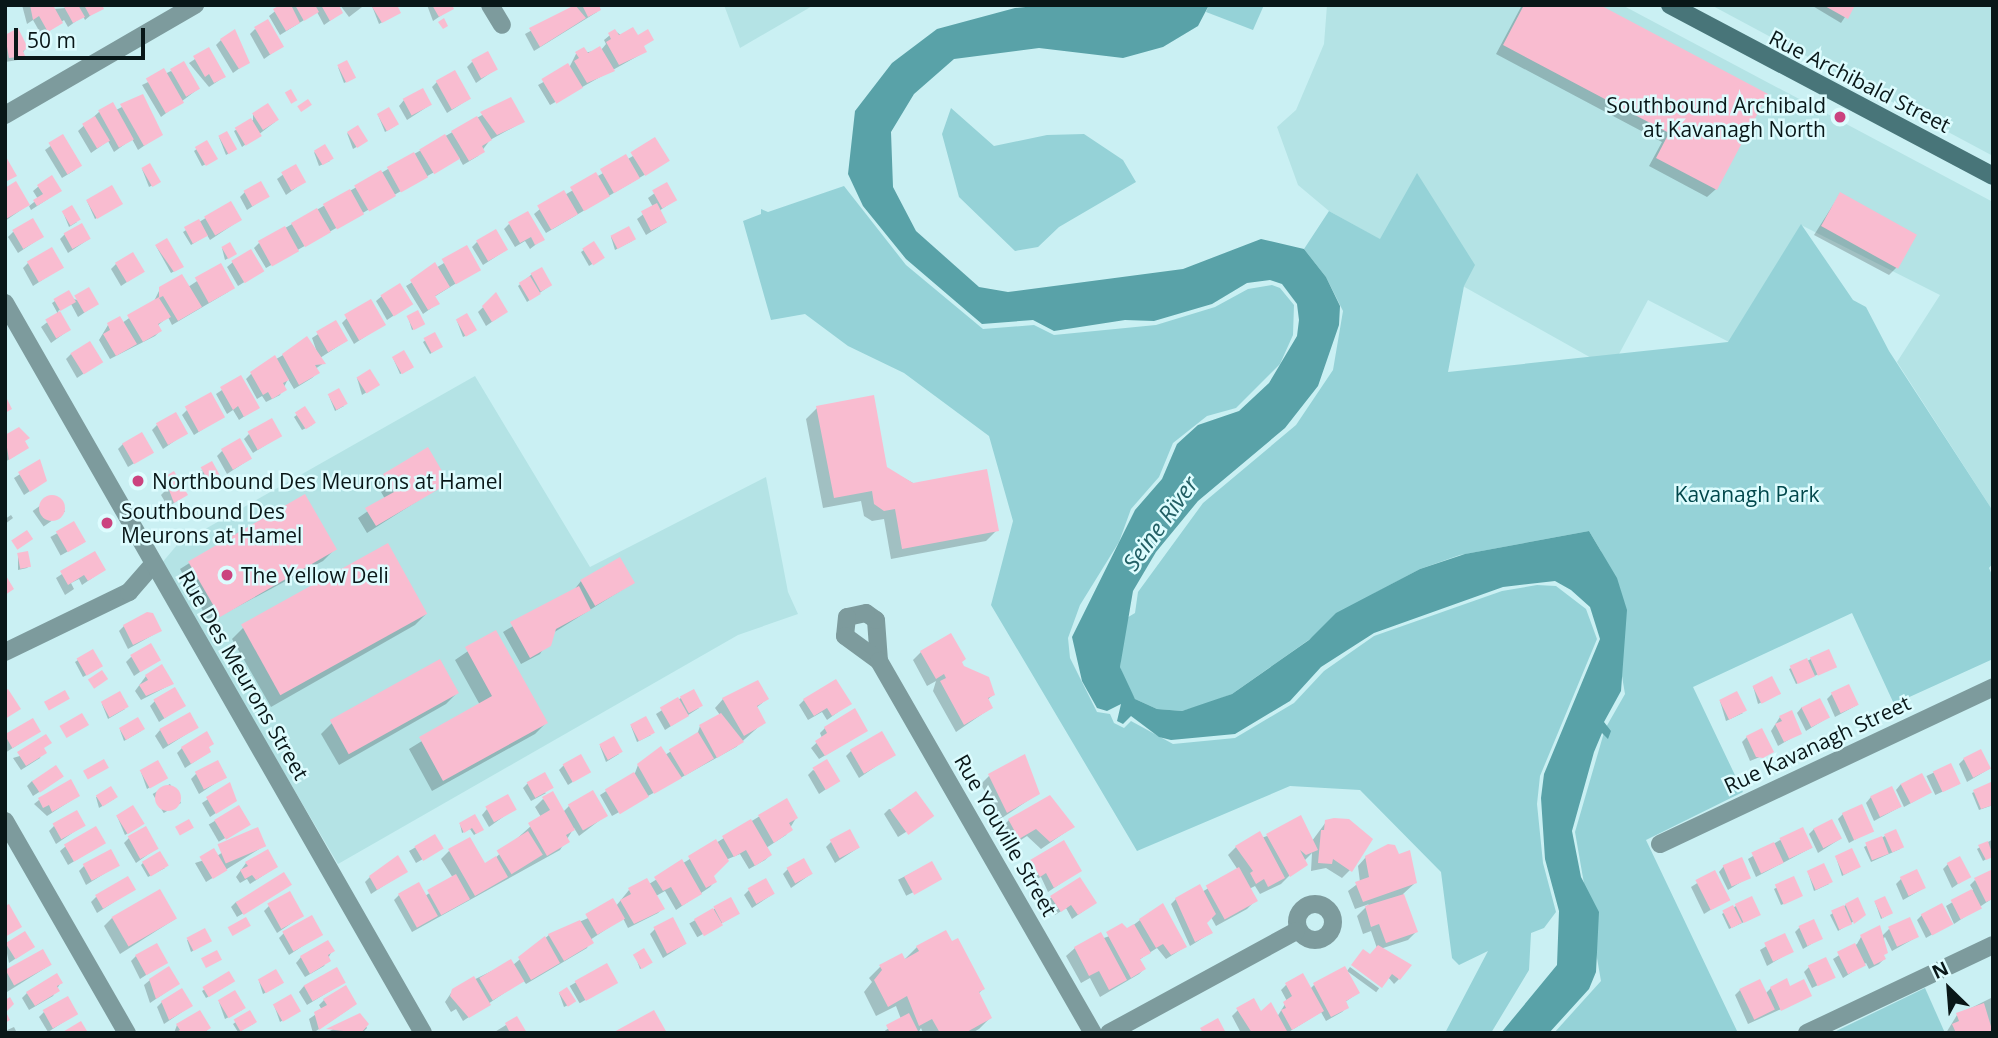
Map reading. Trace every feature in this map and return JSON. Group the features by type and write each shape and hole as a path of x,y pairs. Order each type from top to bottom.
{"main road":[{"name":"Rue Archibald Street","path":"1670,5 1993,176"}],"street":[{"path":"5,115 195,5"},
{"path":"491,5 502,24"},
{"name":"Rue Des Meurons Street","path":"5,303 423,1033"},
{"path":"5,652 129,592 153,564"},
{"name":"Rue Youville Street","path":"879,661 1093,1033"},
{"name":"Rue Kavanagh Street","path":"1660,844 1993,687"},
{"path":"5,821 127,1033"},
{"path":"1110,1033 1296,931"},
{"path":"1807,1033 1993,945"}],"shaded area":[{"path":"724,5 814,5 740,48"},
{"path":"1327,5 1622,5 1993,202 1993,511 1897,362 1940,295 1801,225 1729,342 1648,300 1611,369 1329,211 1298,185 1277,127 1296,110 1324,44"},
{"path":"1711,5 1993,5 1993,156"},
{"path":"475,376 590,567 766,477 788,592 798,614 738,635 338,864 161,564 177,545"}],"green space":[{"path":"1209,5 1264,5 1253,30 1206,12"},
{"path":"951,108 994,146 1047,135 1084,134 1123,160 1136,182 1059,227 1038,247 1015,251 959,197 942,134"},
{"name":"Kavanagh Park","path":"1417,173 1475,265 1464,286 1448,372 1728,342 1801,224 1853,300 1866,307 1889,351 1993,511 1993,563 1989,568 1993,577 1993,659 1894,704 1852,613 1693,687 1743,792 1646,840 1738,1033 1554,1033 1601,981 1575,832 1605,729 1625,694 1601,551 1589,531 1460,555 1420,569 1375,593 1232,694 1206,704 1182,711 1157,709 1135,699 1125,681 1120,667 1125,619 1135,613 1138,592 1203,503 1296,425 1333,370 1343,311 1326,277 1304,249 1329,211 1380,239"},
{"path":"844,186 906,265 983,329 1034,325 1054,335 1156,325 1215,307 1248,289 1272,285 1280,288 1294,305 1293,335 1280,364 1236,408 1207,416 1173,443 1159,477 1131,509 1119,542 1080,605 1068,638 1070,658 1097,712 1110,714 1114,723 1124,728 1131,721 1173,744 1235,738 1294,703 1324,671 1374,636 1502,591 1537,585 1556,586 1586,609 1597,639 1540,776 1537,804 1543,863 1556,912 1544,928 1531,933 1529,970 1491,1033 1445,1033 1488,951 1459,965 1452,958 1441,872 1360,790 1290,786 1137,851 991,605 1013,521 989,436 904,373 848,346 805,314 771,320 743,221 761,214 761,209 768,212"},
{"path":"1925,988 1945,1033 1832,1033"}],"water":[{"name":"Seine River","path":"1045,5 1209,5 1198,26 1163,47 1123,58 1039,48 954,59 914,94 891,132 893,187 916,231 979,287 1008,292 1183,269 1261,239 1304,249 1326,277 1340,306 1339,325 1318,386 1285,428 1198,501 1156,552 1133,591 1120,667 1135,699 1157,709 1182,711 1232,694 1309,640 1336,613 1420,569 1465,554 1589,531 1617,578 1627,610 1621,691 1604,722 1611,731 1608,739 1602,733 1594,752 1572,831 1581,877 1599,912 1596,972 1589,989 1549,1033 1501,1033 1557,965 1559,911 1545,859 1541,798 1544,774 1600,639 1590,607 1571,590 1555,581 1503,587 1374,633 1321,667 1290,701 1235,734 1171,740 1159,737 1131,716 1123,724 1117,721 1121,704 1107,711 1097,708 1082,681 1072,637 1135,510 1162,479 1177,444 1198,425 1239,411 1269,383 1297,336 1299,320 1297,304 1282,284 1270,280 1247,283 1212,304 1154,321 1125,320 1054,331 1033,320 982,324 906,259 863,206 848,174 855,111 892,63 937,29 1015,8"}],"building":[{"path":"30,5 53,5 63,23 48,32 39,16 33,20"},
{"path":"63,5 78,5 85,17 73,23"},
{"path":"84,5 102,5 104,9 90,16"},
{"path":"280,5 291,5 300,23 286,31 273,9"},
{"path":"295,5 315,5 319,12 304,21"},
{"path":"321,5 339,5 343,13 330,21"},
{"path":"371,5 397,5 401,13 382,23"},
{"path":"432,5 452,5 454,9 439,17"},
{"path":"575,5 586,18 540,47 529,28"},
{"path":"582,5 599,5 601,10 588,17"},
{"path":"1524,5 1600,5 1768,94 1717,190 1656,158 1669,133 1503,45"},
{"path":"1823,5 1855,5 1848,19"},
{"path":"444,18 448,26 443,29 438,22"},
{"path":"268,19 284,47 270,55 254,27"},
{"path":"633,27 638,35 648,29 654,40 644,46 647,52 619,65 606,42 611,39 608,33 615,29 619,35"},
{"path":"18,28 28,48 23,51 25,56 9,58 5,35"},
{"path":"235,29 250,63 239,69 220,39"},
{"path":"600,46 615,71 587,83 574,61 579,58 575,52 584,47 588,53"},
{"path":"209,47 226,77 214,83 209,74 205,77 193,56"},
{"path":"488,51 498,70 481,78 471,60"},
{"path":"347,60 356,78 346,83 337,65"},
{"path":"184,61 200,89 186,97 170,69"},
{"path":"568,63 583,88 556,104 541,79"},
{"path":"164,68 184,103 166,113 146,78"},
{"path":"455,70 471,99 452,110 436,81"},
{"path":"423,88 432,105 412,116 403,99"},
{"path":"291,89 297,100 291,104 285,92"},
{"path":"143,94 163,135 144,146 120,104"},
{"path":"511,97 525,122 497,135 480,112"},
{"path":"308,99 312,105 301,112 297,106"},
{"path":"113,102 134,140 119,148 98,110"},
{"path":"268,103 279,120 263,130 252,113"},
{"path":"389,107 399,124 387,131 377,114"},
{"path":"95,116 110,141 97,149 82,124"},
{"path":"477,116 492,140 482,146 485,152 469,161 451,131"},
{"path":"251,118 262,136 246,146 235,128"},
{"path":"358,125 368,141 357,148 347,132"},
{"path":"227,131 237,149 228,154 218,136"},
{"path":"63,134 82,166 67,174 48,143"},
{"path":"445,134 460,159 434,174 419,149"},
{"path":"655,137 670,161 645,176 630,152"},
{"path":"207,140 218,159 206,166 195,147"},
{"path":"325,144 334,159 323,165 314,151"},
{"path":"414,152 428,177 401,192 387,167"},
{"path":"626,154 640,178 614,193 600,169"},
{"path":"5,155 17,176 5,182"},
{"path":"150,163 161,182 152,187 141,168"},
{"path":"296,164 306,182 291,191 281,172"},
{"path":"381,170 396,196 369,211 354,186"},
{"path":"596,172 610,196 584,211 570,187"},
{"path":"52,175 62,191 37,206 33,200 43,194 37,185"},
{"path":"16,181 30,205 6,219 5,188"},
{"path":"261,181 270,197 252,206 244,191"},
{"path":"667,182 677,200 662,209 652,190"},
{"path":"112,185 123,204 97,219 86,200"},
{"path":"350,189 364,214 337,229 323,204"},
{"path":"564,190 578,214 551,230 537,206"},
{"path":"1840,192 1917,235 1898,269 1821,226"},
{"path":"231,201 242,220 215,236 204,216"},
{"path":"657,203 667,223 651,231 641,211"},
{"path":"72,205 81,220 70,226 62,211"},
{"path":"317,208 331,232 305,247 291,223"},
{"path":"528,211 545,240 535,245 531,237 520,243 508,222"},
{"path":"33,218 44,237 23,249 12,230"},
{"path":"199,219 208,236 193,244 184,227"},
{"path":"82,223 91,239 72,249 64,233"},
{"path":"285,226 299,251 272,266 258,241"},
{"path":"629,226 636,239 618,249 610,236"},
{"path":"496,229 508,250 488,261 476,240"},
{"path":"167,238 184,267 174,272 155,245"},
{"path":"594,241 605,258 593,265 582,249"},
{"path":"230,242 237,254 228,259 221,247"},
{"path":"467,245 481,270 456,284 442,259"},
{"path":"52,247 64,268 39,282 27,262"},
{"path":"251,249 264,271 245,283 231,261"},
{"path":"133,252 145,272 127,283 115,263"},
{"path":"435,262 450,287 435,296 440,304 428,310 410,280"},
{"path":"221,263 235,288 209,303 195,278"},
{"path":"542,267 552,285 541,292 531,273"},
{"path":"182,274 202,307 178,321 163,296 159,298 171,317 158,324 162,331 143,342 127,315 159,297 159,287"},
{"path":"530,276 541,294 530,301 519,283"},
{"path":"400,283 413,304 394,316 380,295"},
{"path":"89,287 99,304 84,313 74,296"},
{"path":"69,290 76,302 60,311 53,299"},
{"path":"496,292 508,312 492,322 482,306"},
{"path":"371,299 386,325 359,340 344,314"},
{"path":"418,310 425,324 414,330 406,316"},
{"path":"60,311 71,330 56,339 45,320"},
{"path":"467,313 477,330 466,337 456,320"},
{"path":"120,316 137,344 116,356 103,334 110,330 107,323"},
{"path":"336,320 348,341 328,352 316,332"},
{"path":"435,332 443,347 432,353 424,338"},
{"path":"307,336 326,364 315,365 320,373 299,385 282,354"},
{"path":"90,341 103,362 84,374 70,353"},
{"path":"404,350 414,367 402,374 392,357"},
{"path":"275,355 289,380 283,383 287,390 272,399 268,392 263,395 250,372"},
{"path":"370,369 380,385 366,394 356,377"},
{"path":"241,375 260,408 244,417 238,406 233,410 220,387"},
{"path":"339,388 348,404 336,410 328,394"},
{"path":"211,392 225,417 199,432 185,407"},
{"path":"5,395 12,409 5,413"},
{"path":"874,395 887,467 913,483 987,469 999,531 902,549 895,509 884,511 874,504 872,491 834,498 816,406"},
{"path":"305,406 316,423 306,429 295,413"},
{"path":"176,412 188,434 168,445 156,423"},
{"path":"272,418 282,436 258,450 248,432"},
{"path":"19,427 30,438 25,441 29,448 9,460 5,435"},
{"path":"142,432 154,453 134,464 122,444"},
{"path":"240,438 252,459 233,470 221,449"},
{"path":"428,447 449,483 376,526 365,508 394,492 383,474"},
{"path":"40,459 47,481 30,492 18,472"},
{"path":"212,461 221,477 209,483 201,467"},
{"path":"174,471 188,495 174,503 164,477"},
{"path":"305,494 337,549 220,617 188,562"},
{"path":"52,495 61,499 65,508 61,517 52,521 43,517 39,508 43,499"},
{"path":"74,521 86,542 68,552 56,532"},
{"path":"27,530 33,539 17,550 11,541"},
{"path":"388,543 427,614 280,695 241,624"},
{"path":"28,551 31,567 20,569 17,553"},
{"path":"95,551 106,570 88,581 84,575 68,585 60,571"},
{"path":"620,557 635,583 595,606 580,580"},
{"path":"5,574 14,589 5,595"},
{"path":"579,586 591,610 556,629 551,646 530,658 510,622"},
{"path":"147,612 153,613 162,631 133,645 123,625"},
{"path":"496,630 548,723 443,781 419,737 492,696 465,647"},
{"path":"951,633 966,659 962,662 964,666 989,677 995,695 988,698 993,708 964,725 940,681 946,678 944,674 936,679 920,651"},
{"path":"151,643 161,660 140,672 130,655"},
{"path":"93,649 103,666 87,676 77,658"},
{"path":"1829,649 1837,667 1818,676 1810,658"},
{"path":"1807,658 1815,676 1798,684 1790,666"},
{"path":"440,659 459,693 349,754 330,720"},
{"path":"162,664 174,684 146,696 139,685 148,680 145,675"},
{"path":"102,670 108,679 94,689 88,680"},
{"path":"1772,676 1781,694 1761,704 1752,686"},
{"path":"836,679 852,704 832,716 827,708 814,716 803,699"},
{"path":"758,680 769,699 757,706 766,723 744,736 722,698"},
{"path":"1849,684 1859,705 1841,713 1831,692"},
{"path":"175,687 186,706 164,719 153,700"},
{"path":"8,689 21,709 5,719 5,691"},
{"path":"694,689 703,706 689,713 680,697"},
{"path":"65,690 70,699 49,710 44,702"},
{"path":"120,691 129,707 109,717 101,702"},
{"path":"1737,691 1747,711 1729,720 1719,700"},
{"path":"678,697 689,716 671,727 660,708"},
{"path":"1820,698 1830,718 1811,727 1801,708"},
{"path":"855,708 868,731 825,756 815,741 827,733 824,727"},
{"path":"1792,710 1802,734 1784,742 1775,724 1782,721 1779,716"},
{"path":"190,712 199,728 168,745 159,729"},
{"path":"82,713 89,725 66,738 59,726"},
{"path":"721,713 744,742 717,758 699,725"},
{"path":"646,716 655,733 639,741 630,724"},
{"path":"138,717 145,729 126,740 119,728"},
{"path":"33,718 41,732 12,748 5,734"},
{"path":"1762,728 1774,752 1763,758 1756,757 1746,736"},
{"path":"207,731 214,744 209,747 211,752 191,764 181,747"},
{"path":"882,731 896,755 864,774 850,750"},
{"path":"698,732 714,759 685,776 669,750"},
{"path":"46,734 52,743 44,748 47,753 26,766 17,752"},
{"path":"614,736 623,752 608,760 599,744"},
{"path":"661,746 682,778 654,794 637,764"},
{"path":"1981,749 1991,769 1973,778 1963,758"},
{"path":"581,754 591,772 573,783 563,764"},
{"path":"1025,754 1040,794 1007,813 988,774"},
{"path":"104,759 109,768 88,779 83,771"},
{"path":"827,759 840,781 826,790 812,768"},
{"path":"158,760 168,778 150,789 140,770"},
{"path":"218,760 227,778 204,790 195,772"},
{"path":"1951,763 1961,784 1943,792 1933,771"},
{"path":"56,765 64,777 40,793 32,781"},
{"path":"545,772 554,788 535,798 527,782"},
{"path":"634,772 649,797 620,814 605,790"},
{"path":"1922,773 1932,793 1911,803 1901,784"},
{"path":"71,779 80,796 52,812 49,805 43,808 38,798"},
{"path":"230,782 237,801 216,814 206,797"},
{"path":"1991,782 1993,805 1981,809 1973,790"},
{"path":"168,785 177,789 181,798 177,807 168,811 159,807 155,798 159,789"},
{"path":"111,786 118,797 103,807 96,796"},
{"path":"1892,786 1902,807 1880,817 1870,796"},
{"path":"593,790 608,816 583,830 568,804"},
{"path":"553,791 575,830 566,835 570,842 547,856 528,823 550,810 542,797"},
{"path":"916,791 934,816 908,835 890,810"},
{"path":"508,794 517,810 494,822 485,807"},
{"path":"1050,795 1075,827 1050,842 1036,829 1019,839 1008,819"},
{"path":"787,798 798,818 789,823 793,830 774,843 758,815"},
{"path":"1862,804 1874,831 1854,840 1842,813"},
{"path":"133,805 145,824 128,834 116,816"},
{"path":"239,805 251,825 226,840 214,820"},
{"path":"77,810 86,826 61,839 53,824"},
{"path":"475,814 484,830 476,834 472,828 464,833 459,823"},
{"path":"1301,815 1318,850 1306,855 1300,850 1308,865 1290,877 1266,834"},
{"path":"189,819 194,828 180,836 175,827"},
{"path":"751,819 772,855 755,866 746,850 734,857 722,836"},
{"path":"1349,819 1373,839 1352,872 1333,859 1332,864 1318,863 1321,830 1324,830 1325,820"},
{"path":"1832,819 1842,839 1823,848 1813,829"},
{"path":"96,826 106,843 74,862 64,844"},
{"path":"146,826 159,849 140,859 128,836"},
{"path":"258,827 266,846 226,864 217,844"},
{"path":"1803,827 1813,848 1789,859 1779,838"},
{"path":"850,829 860,848 840,858 830,840"},
{"path":"1896,829 1904,847 1892,853 1884,834"},
{"path":"528,831 543,855 511,874 497,851"},
{"path":"1260,831 1285,878 1268,887 1264,879 1256,884 1250,873 1253,871 1235,846"},
{"path":"435,834 444,849 423,861 414,846"},
{"path":"1882,836 1889,854 1872,860 1865,842"},
{"path":"470,837 485,863 496,856 508,877 475,896 448,849"},
{"path":"716,839 729,861 714,876 717,882 706,888 688,856"},
{"path":"1064,840 1082,871 1054,888 1046,873 1040,877 1030,860"},
{"path":"1988,841 1993,857 1986,860 1978,845"},
{"path":"1774,842 1784,863 1761,873 1751,853"},
{"path":"1388,844 1395,845 1399,854 1410,850 1417,883 1363,902 1355,882 1369,877 1365,856"},
{"path":"214,848 227,870 213,879 199,857"},
{"path":"1852,848 1861,867 1844,875 1835,856"},
{"path":"111,849 120,866 92,881 83,864"},
{"path":"268,849 278,867 256,880 252,875 245,879 240,870 248,866 245,862"},
{"path":"160,851 169,866 151,876 142,862"},
{"path":"398,855 408,872 377,890 369,876"},
{"path":"1960,856 1971,877 1958,884 1947,863"},
{"path":"1742,857 1751,878 1732,886 1723,865"},
{"path":"804,858 813,874 795,883 787,868"},
{"path":"682,859 702,894 682,906 671,887 663,891 654,877"},
{"path":"932,861 942,879 914,895 904,877"},
{"path":"1824,863 1833,882 1816,890 1807,871"},
{"path":"1239,867 1258,901 1225,920 1206,885"},
{"path":"1917,869 1926,888 1909,896 1900,877"},
{"path":"1993,869 1993,899 1986,902 1974,878"},
{"path":"1715,870 1730,900 1711,910 1695,880"},
{"path":"284,872 292,885 244,915 236,902"},
{"path":"456,874 470,899 441,915 427,890"},
{"path":"128,876 136,890 103,909 95,895"},
{"path":"1794,876 1803,896 1784,905 1775,885"},
{"path":"1080,877 1097,903 1078,915 1071,905 1061,912 1050,896"},
{"path":"647,878 665,909 634,924 620,900 631,894 628,888"},
{"path":"766,878 775,894 756,904 748,888"},
{"path":"419,882 438,916 417,928 398,894"},
{"path":"1200,884 1216,914 1207,923 1213,933 1195,942 1175,898"},
{"path":"160,889 177,918 129,946 112,917"},
{"path":"1972,889 1982,909 1961,919 1951,900"},
{"path":"290,891 304,916 281,929 267,904"},
{"path":"1404,894 1418,932 1386,943 1379,924 1371,927 1365,906"},
{"path":"1752,896 1761,915 1744,923 1735,904"},
{"path":"1885,896 1893,913 1882,918 1874,901"},
{"path":"731,897 740,914 722,923 713,906"},
{"path":"1858,897 1866,915 1854,924 1845,904"},
{"path":"613,898 625,919 597,935 585,914"},
{"path":"1163,903 1187,947 1171,955 1163,944 1156,948 1139,919"},
{"path":"1942,903 1953,924 1932,935 1921,914"},
{"path":"9,904 22,927 5,937 5,906"},
{"path":"1733,905 1742,923 1731,928 1722,910"},
{"path":"1844,905 1852,924 1839,930 1831,910"},
{"path":"713,908 723,925 704,936 694,919"},
{"path":"312,915 323,935 293,952 282,931"},
{"path":"246,917 251,926 232,936 228,927"},
{"path":"673,917 687,944 667,954 653,927"},
{"path":"1910,917 1919,937 1897,947 1888,927"},
{"path":"1814,919 1823,939 1807,946 1798,926"},
{"path":"580,920 594,943 564,961 548,934"},
{"path":"1122,923 1127,928 1134,924 1151,953 1140,959 1146,969 1131,978 1106,932"},
{"path":"1880,925 1888,953 1884,955 1886,959 1874,965 1860,935"},
{"path":"205,928 212,941 194,951 186,938"},
{"path":"946,930 952,941 958,938 985,989 979,992 992,1018 965,1033 940,1033 932,1019 919,1026 907,996 888,1007 874,980 882,970 879,965 902,953 905,959 919,951 916,946"},
{"path":"25,931 35,947 16,959 5,943"},
{"path":"1101,932 1127,980 1109,990 1099,971 1089,976 1074,947"},
{"path":"1785,933 1794,952 1773,962 1764,943"},
{"path":"545,936 560,963 531,980 518,957"},
{"path":"328,940 335,951 328,955 331,961 310,974 300,956"},
{"path":"157,943 168,963 146,975 135,955"},
{"path":"1855,943 1866,965 1848,974 1837,952"},
{"path":"1378,945 1412,965 1400,980 1392,974 1382,988 1351,965 1363,949 1370,954"},
{"path":"644,948 653,963 642,969 633,955"},
{"path":"43,949 52,965 14,986 5,970"},
{"path":"217,950 222,960 206,968 201,958"},
{"path":"1826,957 1836,978 1818,986 1808,965"},
{"path":"511,959 524,981 493,1000 479,978"},
{"path":"607,963 618,983 586,1001 575,981"},
{"path":"169,966 180,984 156,999 149,979"},
{"path":"1345,966 1360,993 1346,1001 1349,1008 1331,1017 1313,983"},
{"path":"337,967 346,983 312,1001 304,985"},
{"path":"276,969 284,983 266,993 258,980"},
{"path":"229,971 235,981 209,997 202,987"},
{"path":"57,973 63,983 57,986 60,991 35,1006 26,992"},
{"path":"1303,973 1324,1011 1292,1030 1281,1010 1286,1008 1283,1002 1292,996 1285,983"},
{"path":"474,976 491,1005 469,1018 450,996 452,989"},
{"path":"1787,978 1790,986 1804,979 1812,996 1781,1011 1770,987"},
{"path":"1760,979 1775,1010 1754,1020 1739,989"},
{"path":"346,985 357,1004 319,1030 314,1012 327,1005 323,999"},
{"path":"567,987 576,1001 568,1007 559,992"},
{"path":"182,988 193,1006 169,1020 161,1001"},
{"path":"235,990 246,1008 229,1018 218,1000"},
{"path":"291,994 301,1011 283,1022 273,1004"},
{"path":"68,996 78,1014 53,1028 43,1010"},
{"path":"10,997 14,1004 6,1012 10,1020 5,1023 5,1000"},
{"path":"1254,998 1261,1011 1271,1002 1288,1033 1252,1033 1236,1008"},
{"path":"1984,1003 1993,1033 1956,1033 1952,1024 1959,1021 1956,1013"},
{"path":"200,1010 211,1028 203,1033 175,1033 180,1030 176,1024"},
{"path":"250,1010 257,1022 241,1032 234,1019"},
{"path":"654,1010 667,1033 612,1033"},
{"path":"360,1013 369,1024 361,1033 326,1029"},
{"path":"909,1013 919,1033 890,1033 886,1025"},
{"path":"517,1016 527,1033 510,1033 505,1023"},
{"path":"1218,1018 1226,1033 1203,1033 1200,1028"},
{"path":"81,1021 87,1031 61,1033"}],"place":[{"name":"Southbound Archibald at Kavanagh North","path":"1840,117"},
{"name":"Northbound Des Meurons at Hamel","path":"138,481"},
{"name":"Southbound Des Meurons at Hamel","path":"107,523"},
{"name":"The Yellow Deli","path":"227,575"}]}
